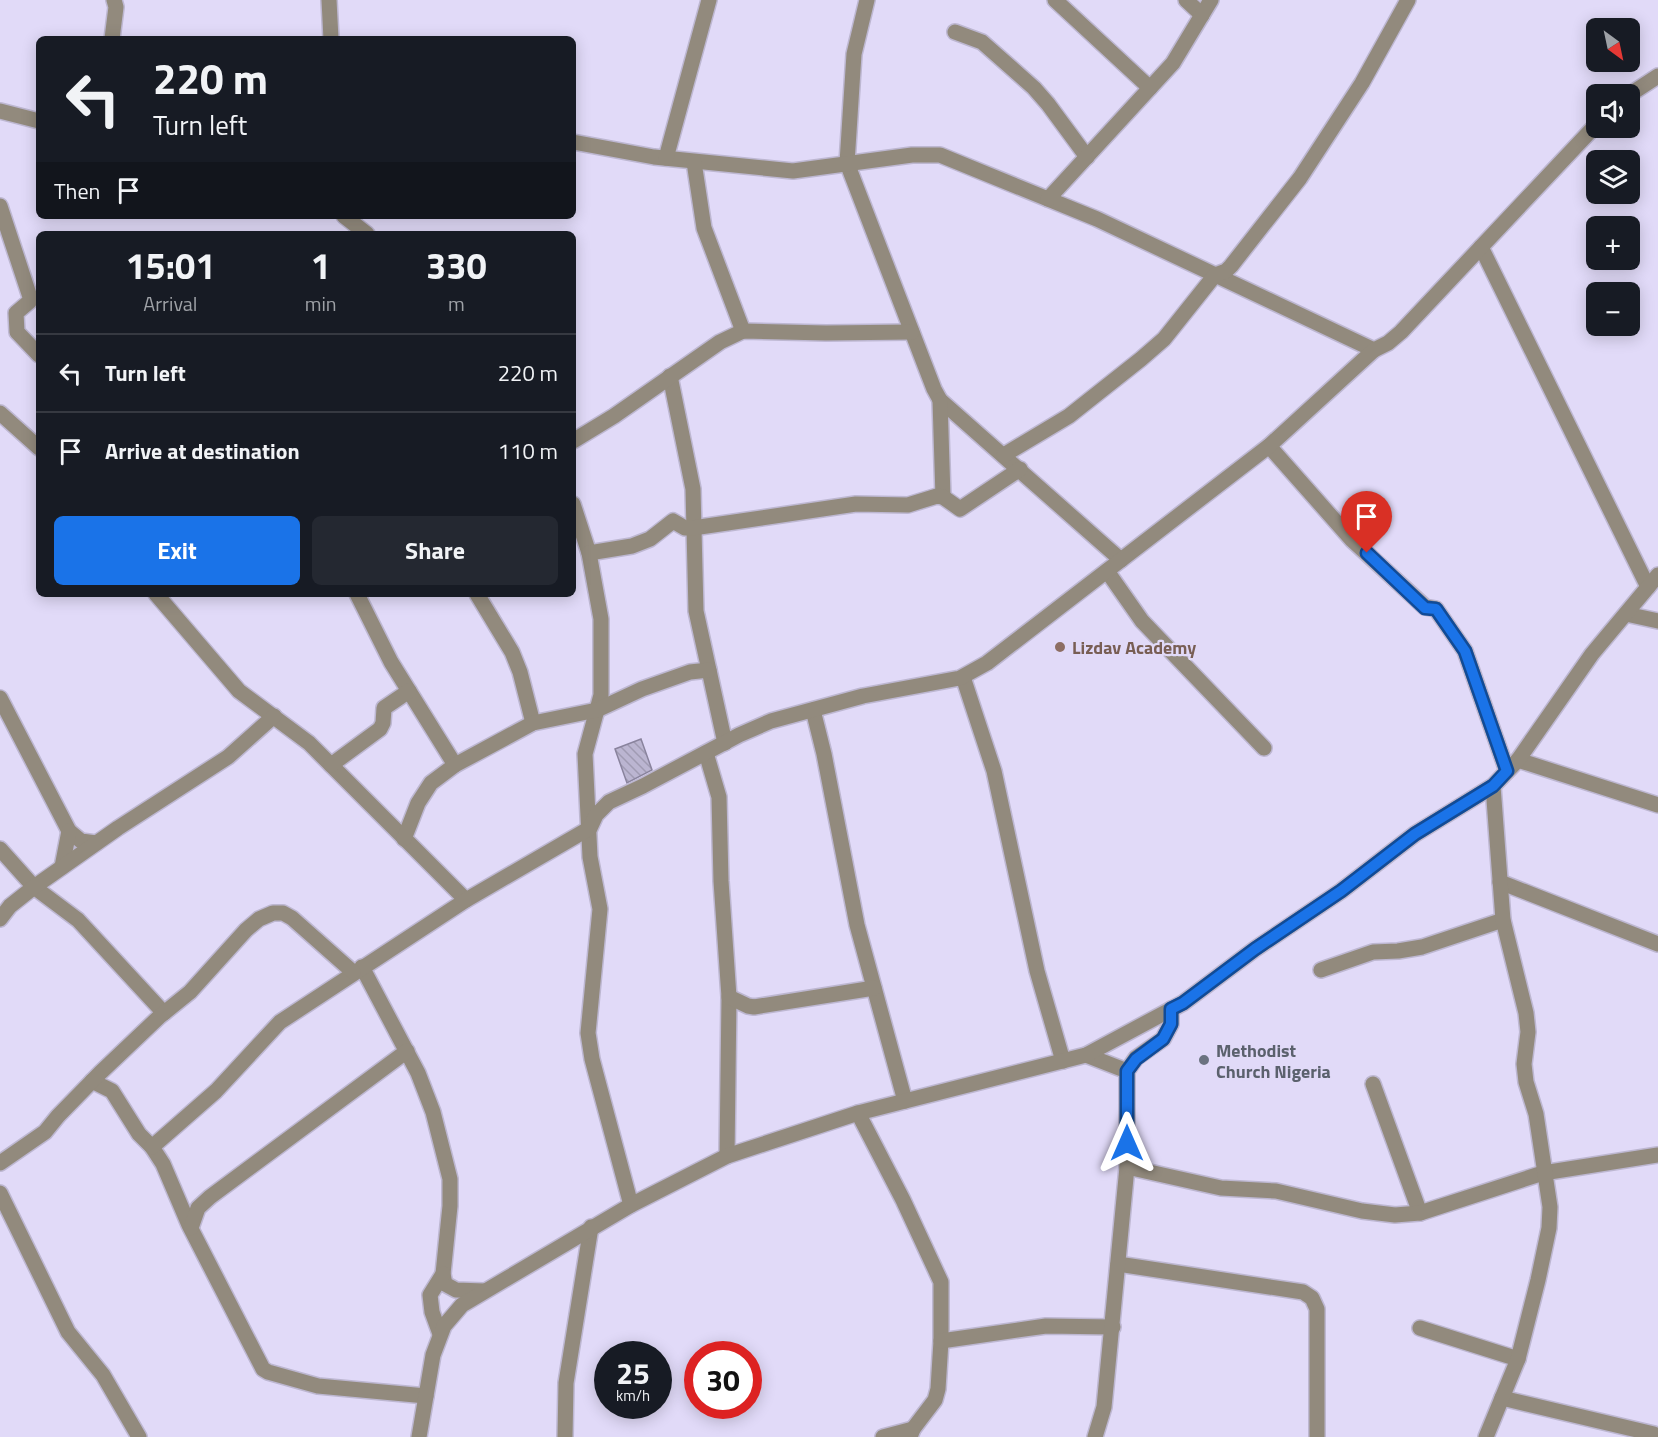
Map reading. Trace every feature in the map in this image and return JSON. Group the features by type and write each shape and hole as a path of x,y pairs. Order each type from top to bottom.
{"street":[{"path":"112,36 116,7 114,0"},
{"path":"329,0 331,36"},
{"path":"666,158 709,0"},
{"path":"867,0 854,54 847,164 940,400 943,497"},
{"path":"1055,0 1150,88"},
{"path":"1185,0 1202,15"},
{"path":"1048,199 1173,63 1211,0"},
{"path":"1004,455 1069,416 1141,359 1164,339 1215,275 1226,271 1231,266 1300,178 1362,83 1408,0"},
{"path":"955,32 982,42 1034,88 1087,157"},
{"path":"1640,88 1658,76"},
{"path":"0,111 36,120"},
{"path":"152,1147 216,1091 280,1022 466,900 590,828 596,815 609,802 771,721 862,696 963,677 987,663 1269,446 1374,350 1388,343 1401,332 1586,136"},
{"path":"576,143 694,162 793,171 912,155 940,154 1097,219 1374,350"},
{"path":"694,162 704,228 743,331"},
{"path":"0,206 30,297 27,306 16,313 17,332 36,352"},
{"path":"419,1437 440,1334 462,1305 484,1291 591,1227 727,1156 858,1113 1086,1055 1183,1003 1255,949 1341,891 1415,834 1493,786 1512,765 1592,654 1653,581 1481,247"},
{"path":"576,439 614,416 732,334 743,331 912,332"},
{"path":"670,376 693,489 696,610 725,743"},
{"path":"940,400 1121,560"},
{"path":"0,414 36,445"},
{"path":"1269,446 1352,540 1425,608 1436,609 1465,651 1512,765"},
{"path":"589,553 632,546 650,539 673,521 685,528 693,528 856,504 908,505 938,496 960,509 1020,469"},
{"path":"576,513 589,553 601,619 601,695 585,754 591,857 600,909 588,1033 592,1059 631,1205"},
{"path":"1107,571 1142,621 1264,748"},
{"path":"159,597 239,691 309,743 466,900"},
{"path":"358,597 391,662 455,765"},
{"path":"479,597 512,652 533,723"},
{"path":"1626,614 1658,621"},
{"path":"404,839 418,803 431,783 455,765 533,723 597,710 642,689 690,672 709,670"},
{"path":"963,677 994,771 1037,970 1064,1061"},
{"path":"331,765 380,729 384,708 410,692"},
{"path":"0,698 69,831 81,841 96,843"},
{"path":"813,710 824,754 857,925 905,1101"},
{"path":"0,919 10,906 62,867 228,757 274,716"},
{"path":"706,753 719,797 721,881 729,997 727,1156"},
{"path":"1512,765 1658,805"},
{"path":"1486,1437 1518,1359 1549,1228 1550,1207 1536,1114 1526,1082 1524,1064 1528,1032 1526,1013 1503,920 1493,786"},
{"path":"62,867 69,831"},
{"path":"0,849 34,887 78,920 164,1013"},
{"path":"1500,882 1658,944"},
{"path":"0,1163 45,1132 109,1064 190,992 246,930 259,919 273,913 283,913 358,970 418,1072 433,1113 450,1179 450,1206 443,1274 445,1284 456,1290 484,1291"},
{"path":"1321,970 1373,952 1398,951 1422,946 1503,920"},
{"path":"729,997 754,1007 874,988"},
{"path":"1095,1437 1104,1407 1119,1263 1127,1167 1127,1071 1136,1059 1163,1039 1171,1024 1171,1009"},
{"path":"191,1228 198,1208 210,1197 407,1052"},
{"path":"1086,1055 1127,1071"},
{"path":"109,1064 112,1091 139,1134 152,1147 163,1164 191,1228 259,1364 268,1372 318,1386 426,1396"},
{"path":"92,1081 112,1091"},
{"path":"1373,1084 1420,1212"},
{"path":"858,1113 903,1200 941,1282 941,1341 938,1389 935,1400 911,1433 883,1437"},
{"path":"1127,1167 1221,1188 1275,1191 1362,1211 1395,1215 1420,1212 1544,1173 1658,1155"},
{"path":"0,1193 68,1332 103,1375 139,1437"},
{"path":"564,1437 566,1383 591,1227"},
{"path":"1119,1263 1303,1292 1312,1298 1317,1308 1317,1437"},
{"path":"440,1334 432,1312 430,1295 443,1274"},
{"path":"941,1341 1046,1326 1113,1326"},
{"path":"1420,1328 1518,1359"},
{"path":"1502,1398 1654,1434 1658,1437"}],"building":[{"path":"641,739 652,770 627,783 615,749"}],"place":[{"name":"Lizdav Academy","path":"1060,647"},
{"name":"Methodist Church Nigeria","path":"1204,1060"}],"route":[{"path":"1127,1143 1127,1071 1136,1059 1163,1039 1171,1024 1171,1009 1183,1003 1255,949 1341,891 1415,834 1493,786 1507,771 1465,651 1436,609 1425,608 1367,553"}]}
